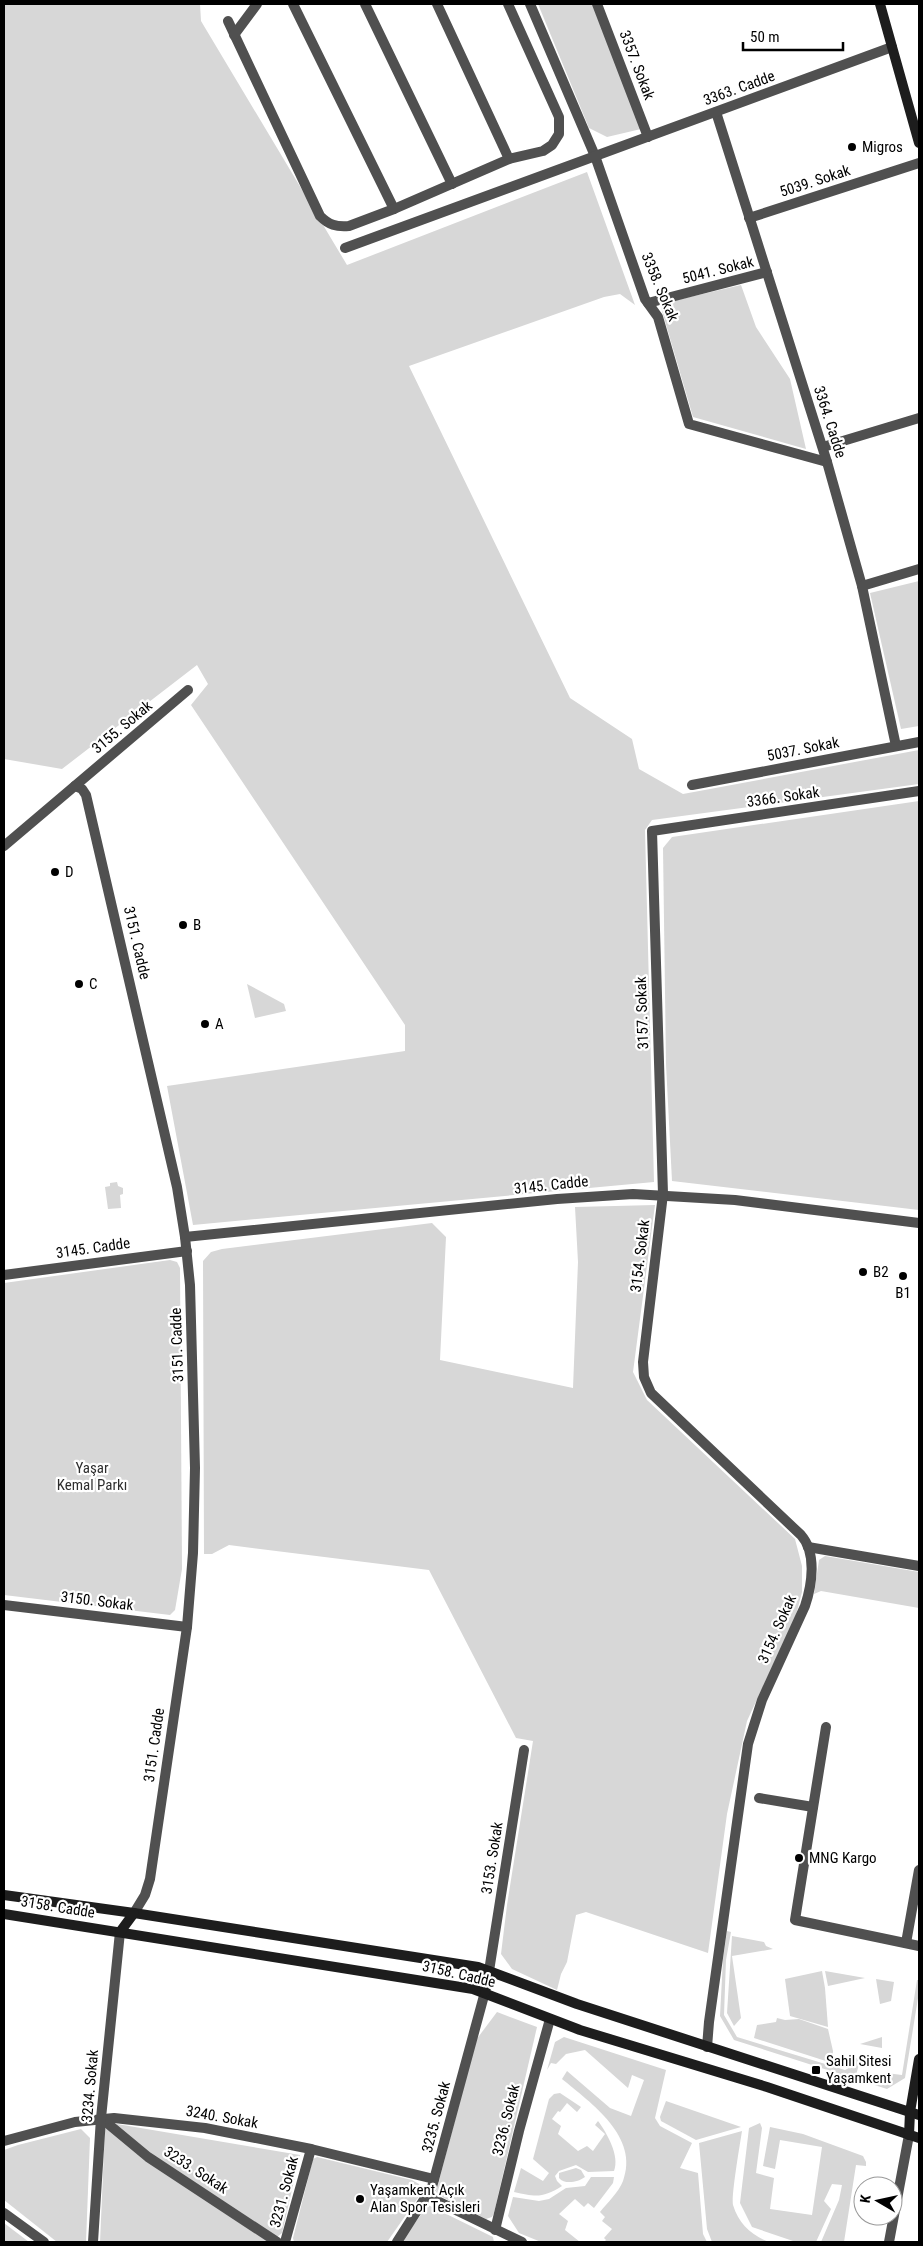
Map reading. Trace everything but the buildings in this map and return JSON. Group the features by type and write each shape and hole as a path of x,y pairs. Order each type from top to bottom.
{"street":[{"path":"234,34 257,4"},
{"path":"293,4 394,210"},
{"path":"366,4 452,184"},
{"path":"437,4 509,159"},
{"path":"228,21 320,216 328,224 349,226 394,210 509,159 543,151 552,146 560,128 559,117 508,4"},
{"name":"3358. Sokak","path":"530,4 595,156 648,303 658,317 689,424 827,462"},
{"name":"3357. Sokak","path":"598,4 648,137"},
{"path":"880,4 919,143"},
{"name":"3363. Cadde","path":"344,248 892,47"},
{"name":"3364. Cadde","path":"716,112 823,447 862,586 896,746"},
{"name":"5039. Sokak","path":"749,218 919,162"},
{"name":"5041. Sokak","path":"648,303 767,272"},
{"path":"823,447 919,418"},
{"path":"862,586 919,569"},
{"name":"3155. Sokak","path":"4,846 188,690"},
{"name":"5037. Sokak","path":"692,785 919,742"},
{"name":"3151. Cadde","path":"75,786 82,789 86,795 109,887 177,1187 187,1251 195,1477 193,1553 187,1627 150,1878 145,1895 134,1913"},
{"name":"3366. Sokak","path":"652,831 919,791"},
{"name":"3157. Sokak","path":"652,831 663,1194"},
{"name":"3145. Cadde","path":"185,1238 557,1198 607,1195 663,1194 735,1200 919,1223"},
{"name":"3154. Sokak","path":"663,1194 643,1362 647,1386 651,1393 801,1535 808,1547 811,1574 808,1598 757,1710 745,1756 708,2022 707,2047"},
{"name":"3145. Cadde","path":"4,1275 187,1251"},
{"path":"808,1547 919,1566"},
{"name":"3150. Sokak","path":"4,1605 187,1627"},
{"path":"826,1727 795,1920 919,1946"},
{"name":"3153. Sokak","path":"489,1970 524,1750"},
{"path":"759,1798 813,1807"},
{"path":"906,1943 919,1870"},
{"name":"3158. Cadde","path":"4,1895 134,1913 463,1964 489,1970 577,2004 915,2114"},
{"path":"120,1932 134,1913"},
{"name":"3158. Cadde","path":"4,1914 458,1986 485,1992 550,2019 914,2136"},
{"name":"3234. Sokak","path":"93,2242 102,2118 120,1932"},
{"path":"485,1992 489,1970"},
{"name":"3235. Sokak","path":"397,2242 427,2196 434,2179 485,1992"},
{"name":"3236. Sokak","path":"495,2230 518,2131 550,2019"},
{"path":"914,2136 919,2059"},
{"name":"3240. Sokak","path":"4,2141 58,2126 102,2118 205,2128 311,2149 434,2179"},
{"name":"3233. Sokak","path":"102,2118 148,2157 277,2242"},
{"path":"889,2242 919,2121"},
{"name":"3231. Sokak","path":"285,2242 311,2149"},
{"path":"427,2196 495,2230 504,2239 522,2242"},
{"path":"4,2213 44,2242"}],"green space":[{"path":"4,4 200,4 201,21 347,265 587,172 635,305 620,294 604,297 409,366 570,698 632,739 639,769 683,794 919,750 919,784 652,820 645,830 654,1182 193,1225 167,1086 405,1051 405,1025 191,705 208,684 197,665 62,769 4,759"},
{"path":"538,4 592,4 641,129 607,137 589,128"},
{"path":"741,285 756,327 790,379 806,449 693,417 660,304"},
{"path":"919,581 919,726 901,729 870,593"},
{"path":"919,801 919,1210 672,1181 666,1064 663,848 672,837"},
{"path":"247,984 284,1004 286,1011 255,1018"},
{"path":"117,1182 118,1186 123,1188 123,1194 120,1195 121,1208 108,1209 105,1187 110,1186 110,1183"},
{"path":"655,1205 633,1372 647,1400 795,1539 802,1566 802,1592 796,1615 747,1721 727,1814 708,1953 586,1912 576,1915 567,1962 561,1974 557,1990 512,1969 501,1954 533,1741 516,1738 429,1570 229,1545 212,1554 204,1554 203,1261 211,1252 222,1249 432,1223 446,1237 440,1360 573,1388 578,1262 575,1207"},
{"name":"Yaşar Kemal Parkı","path":"170,1260 177,1262 180,1268 182,1569 175,1610 170,1615 4,1595 4,1283"},
{"path":"825,1556 919,1572 919,1608 821,1591 814,1594 819,1560"},
{"path":"727,1931 731,1932 726,1960 724,2015 737,2037 845,2070 849,2068 855,2057 860,2061 856,2075 882,2084 886,2073 902,2075 917,1980 919,1980 919,1992 905,2078 887,2089 734,2040 720,2016 723,1959"},
{"path":"732,1936 764,1942 766,1946 773,1949 732,1956 741,2018 734,2026 727,2013"},
{"path":"822,1971 828,2027 790,2016 785,1979"},
{"path":"825,1971 865,1978 828,1986"},
{"path":"876,1979 894,1982 891,2001 880,2004"},
{"path":"497,2012 537,2027 494,2213 492,2217 486,2219 438,2195 436,2192 476,2040"},
{"path":"777,2018 785,2020 799,2019 828,2029 833,2051 832,2063 754,2038 757,2025 776,2022"},
{"path":"564,2037 666,2070 655,2118 660,2126 692,2143 680,2168 698,2173 703,2234 707,2242 604,2242 606,2240 604,2238 612,2229 602,2221 605,2217 600,2212 616,2193 623,2181 626,2165 625,2150 610,2122 599,2110 562,2079 567,2071 610,2108 631,2116 644,2080 632,2075 628,2088 585,2050 566,2054 556,2064 551,2063 547,2070 555,2042"},
{"path":"882,2037 882,2048 860,2044"},
{"path":"560,2093 581,2107 577,2112 567,2103 560,2112 558,2111 552,2119 561,2126 558,2134 578,2151 587,2146 593,2151 605,2134 595,2125 598,2121 609,2138 614,2152 614,2171 588,2172 576,2165 559,2171 555,2176 562,2186 550,2193 528,2195 514,2192 521,2168 543,2181 549,2173 533,2159 549,2099 554,2094"},
{"path":"666,2101 741,2127 696,2140 661,2121 660,2117"},
{"path":"760,2123 762,2128 756,2173 774,2178 770,2209 812,2215 822,2147 780,2140 775,2169 763,2166 770,2127 803,2134 863,2156 866,2166 856,2165 853,2176 844,2242 821,2242 839,2200 842,2185 832,2184 824,2201 831,2209 816,2242 796,2242 752,2227 740,2203 749,2128"},
{"path":"117,2124 300,2155 282,2233 277,2237 276,2242 100,2242 105,2128 109,2130"},
{"path":"81,2129 90,2138 86,2242 57,2242 4,2200 4,2150"},
{"path":"742,2131 734,2181 733,2205 746,2228 769,2242 712,2242 707,2229 699,2143"},
{"name":"Yaşamkent Açık Alan Spor Tesisleri","path":"317,2157 412,2180 419,2184 422,2192 387,2242 294,2242 293,2238 313,2159"},
{"path":"576,2168 581,2170 585,2177 572,2182 565,2182 559,2178 559,2173"},
{"path":"591,2177 614,2177 613,2183 594,2208 588,2203 584,2207 575,2199 559,2214 568,2221 565,2230 580,2242 541,2242 519,2233 508,2216 513,2197 539,2201 549,2199 566,2188 585,2186"},
{"name":"Yaşamkent Açık Alan Spor Tesisleri","path":"428,2205 493,2237 494,2242 401,2242"},
{"path":"4,2223 29,2242 4,2242"}],"place":[{"name":"Migros","path":"852,147"},
{"name":"D","path":"55,872"},
{"name":"B","path":"183,925"},
{"name":"C","path":"79,984"},
{"name":"A","path":"205,1024"},
{"name":"B2","path":"863,1272"},
{"name":"B1","path":"903,1276"},
{"name":"MNG Kargo","path":"799,1858"},
{"name":"Sahil Sitesi Yaşamkent","path":"816,2070"},
{"name":"Yaşamkent Açık Alan Spor Tesisleri","path":"360,2199"}]}
